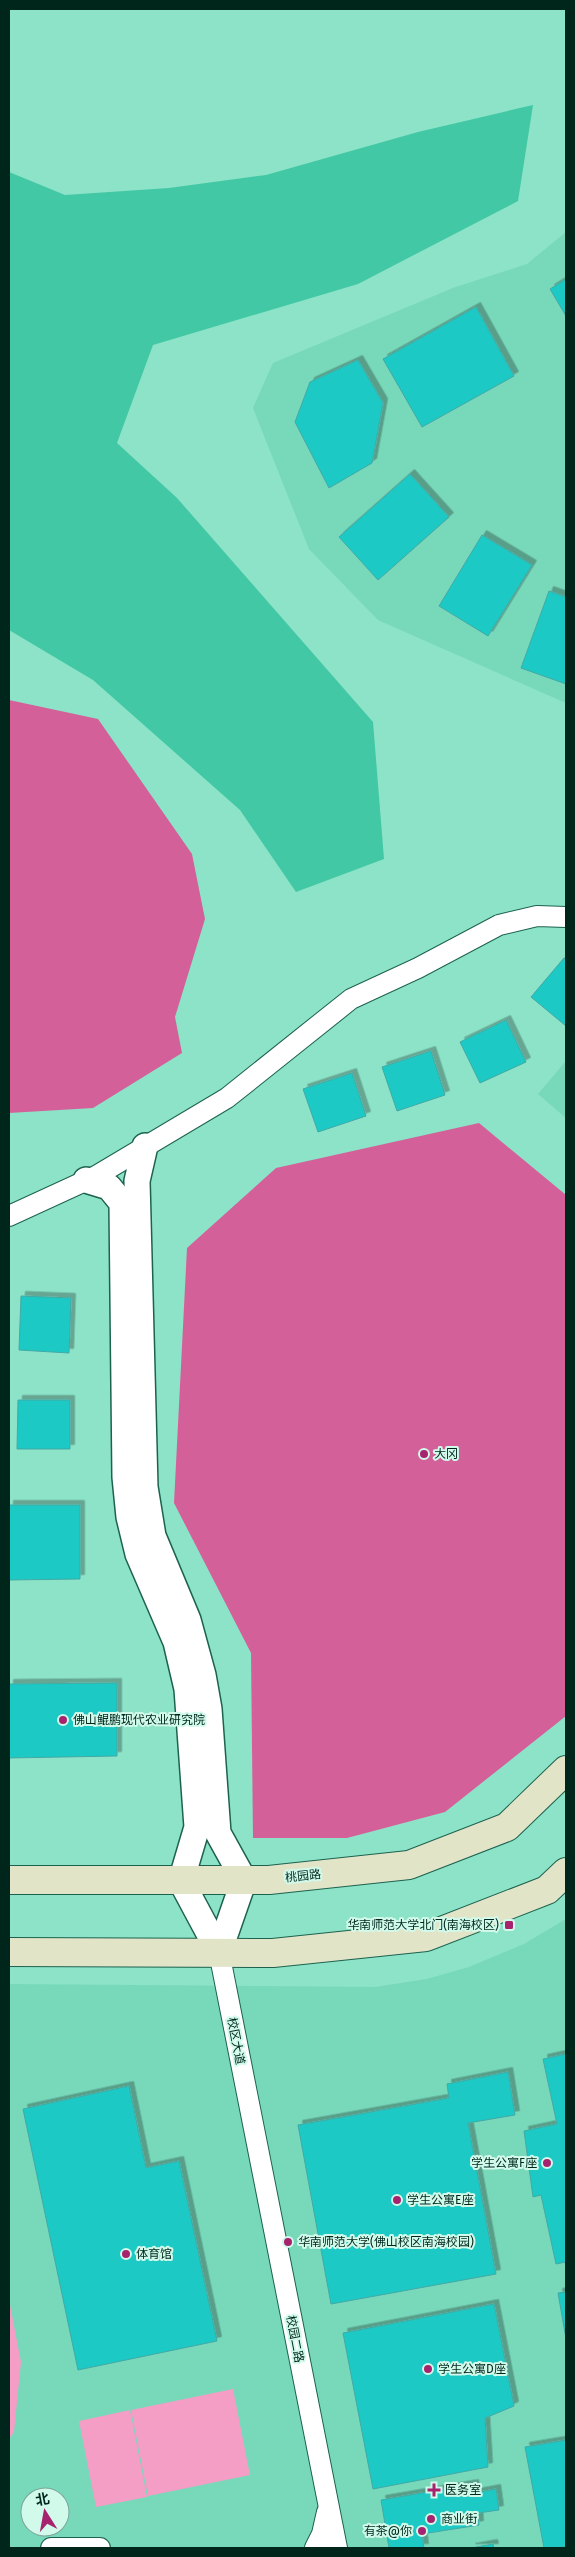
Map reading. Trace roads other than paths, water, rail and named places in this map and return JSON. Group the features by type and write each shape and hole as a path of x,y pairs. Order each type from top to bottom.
{"main road":[{"name":"桃园路","path":"9,1880 269,1880 409,1865 507,1827 566,1770"},
{"path":"9,1952 273,1953 426,1937 547,1890 566,1872"}],"street":[{"path":"9,1216 21,1213 86,1180 227,1098 351,999 418,968 499,925 537,916 566,917"},
{"path":"144,1146 137,1181 145,1487 153,1536 188,1620 203,1675 209,1709 218,1833 244,1880 219,1952"},
{"path":"86,1180 110,1187 122,1203 125,1477 129,1517 138,1554 176,1642 187,1689 197,1826 181,1881 219,1952"},
{"name":"校区大道","path":"219,1952 253,2130"},
{"name":"校园二路","path":"253,2130 337,2548"},
{"path":"315,2548 322,2534 328,2504"},
{"path":"51,2548 100,2548"}],"place":[{"name":"大冈","path":"424,1454"},
{"name":"佛山鲲鹏现代农业研究院","path":"63,1720"},
{"name":"华南师范大学北门(南海校区)","path":"509,1925"},
{"name":"学生公寓F座","path":"547,2163"},
{"name":"学生公寓E座","path":"397,2200"},
{"name":"华南师范大学(佛山校区南海校园)","path":"288,2242"},
{"name":"体育馆","path":"126,2254"},
{"name":"学生公寓D座","path":"428,2369"},
{"name":"医务室","path":"434,2490"},
{"name":"商业街","path":"431,2519"},
{"name":"有茶@你","path":"422,2531"}]}
